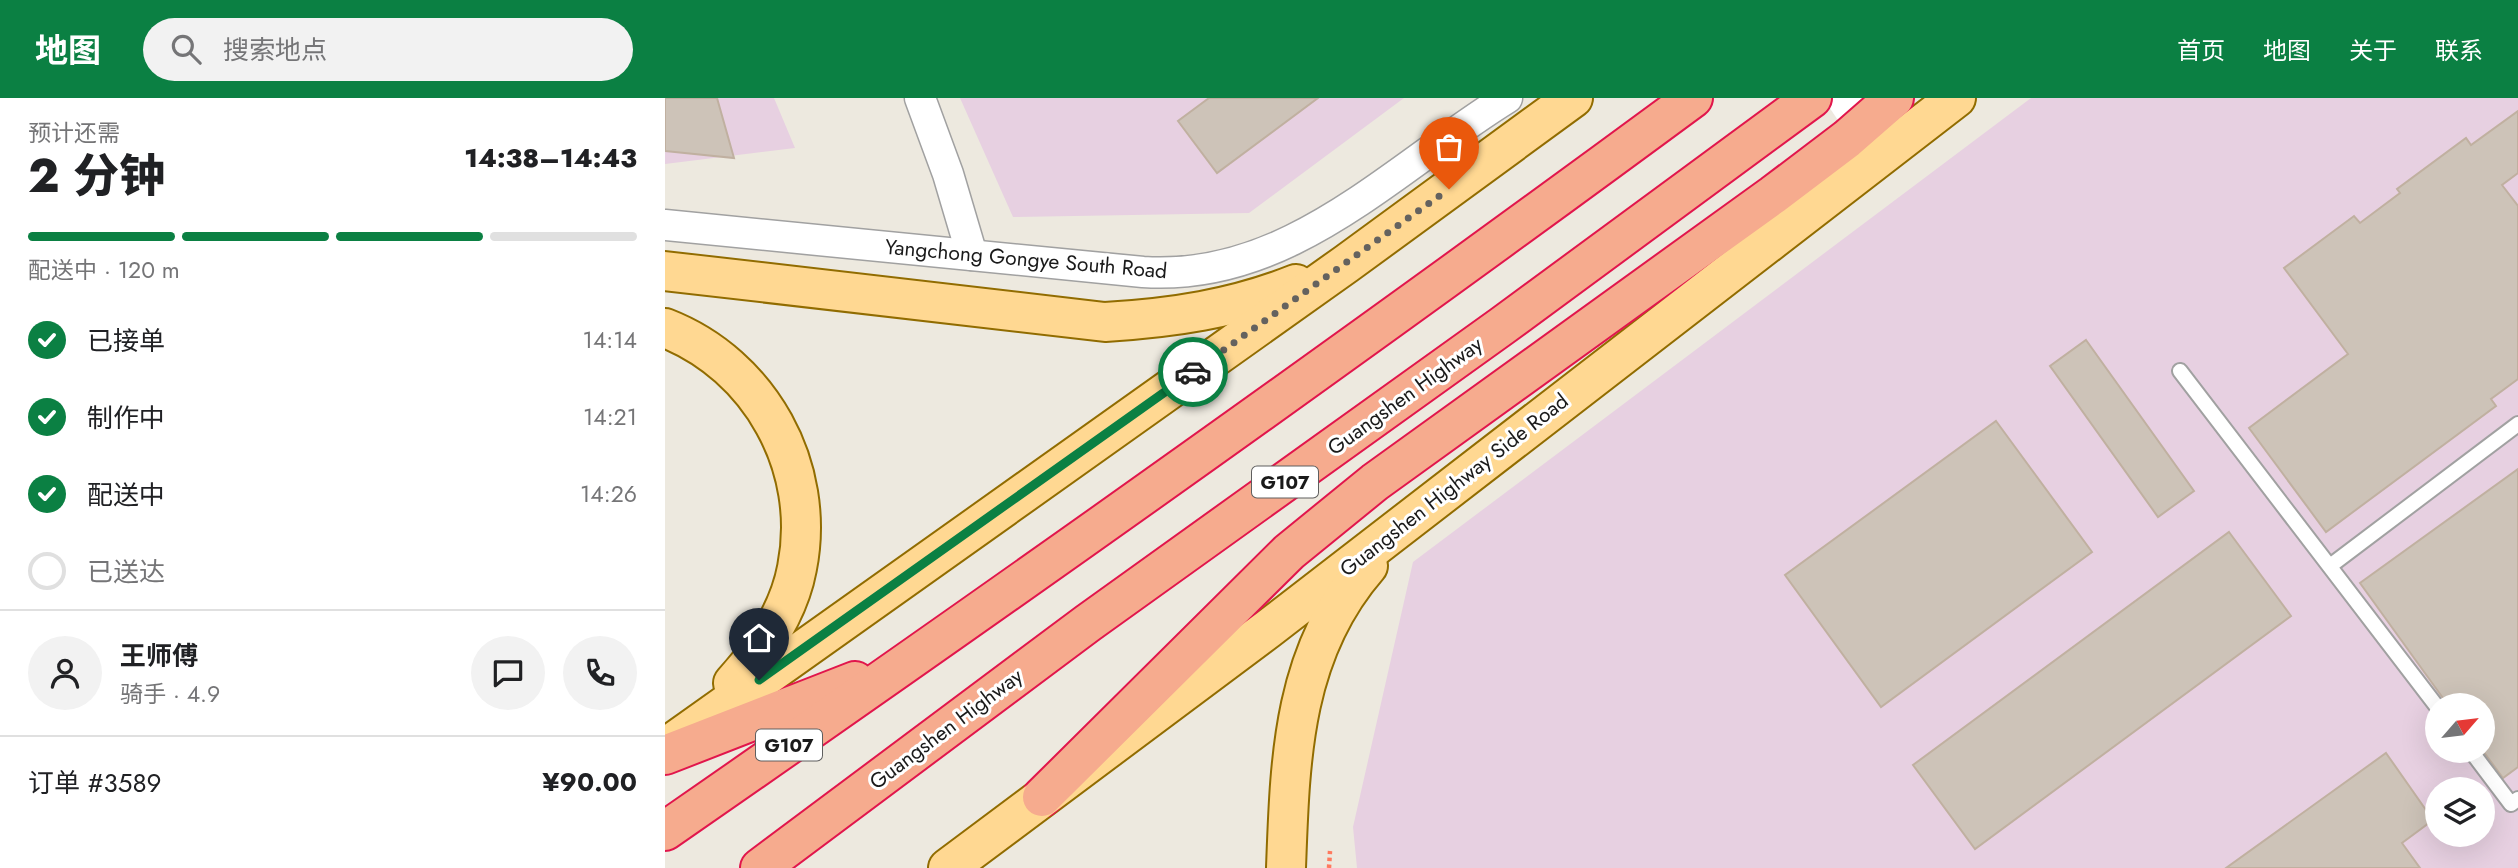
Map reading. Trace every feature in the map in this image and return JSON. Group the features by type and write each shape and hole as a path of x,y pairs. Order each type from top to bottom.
{"highway":[{"name":"G107","path":"665,831 913,659 1459,271 1693,98"},
{"name":"Guangshen Highway","path":"760,868 1088,623 1502,327 1812,98"},
{"path":"1042,797 1311,534 1375,482 1847,139 1894,98"},
{"path":"665,755 913,659"}],"main road":[{"path":"679,738 1346,264 1573,98"},
{"name":"Guangshen Highway Side Road","path":"948,868 1421,511 1956,98"},
{"path":"665,271 1105,323 1160,319 1222,309 1346,264"},
{"path":"665,328 689,337 733,368 754,391 782,436 799,488 801,513 797,568 783,610 767,640 744,672 679,738"},
{"path":"1286,868 1291,746 1298,710 1314,662 1341,605 1363,572 1421,511"}],"street":[{"path":"920,98 949,174 972,255"},
{"name":"Yangchong Gongye South Road","path":"665,225 1165,274 1207,270 1239,262 1302,237 1507,98"}],"lane":[{"path":"2180,371 2427,693"},
{"path":"2330,566 2518,424"},
{"path":"2480,763 2511,804 2518,799"}],"path":[{"path":"1329,868 1330,851"}],"shaded area":[{"path":"665,98 774,98 795,148 665,164"},
{"path":"960,98 1404,98 1249,213 1013,217"},
{"path":"2031,98 2518,98 2518,868 1357,868 1353,827 1413,562"}],"pier":[{"path":"1823,98 1912,98 1860,153"}],"building":[{"path":"665,98 717,98 734,158 665,151"},
{"path":"1209,98 1318,98 1217,173 1178,121"},
{"path":"2518,111 2518,173 2502,185 2518,206 2518,379 2491,399 2496,406 2326,532 2249,428 2348,354 2284,268 2354,216 2360,223 2400,193 2397,189 2466,138 2471,145"},
{"path":"2086,340 2194,491 2158,517 2050,366"},
{"path":"1996,421 2092,552 1881,707 1785,575"},
{"path":"2518,469 2518,767 2503,778 2492,763 2495,763 2495,693 2439,693 2360,583"},
{"path":"2229,532 2291,616 1975,849 1913,765"},
{"path":"2386,753 2425,809 2425,826 2402,843 2420,868 2226,868"}],"way so far":[{"path":"1193,372 1449,189"}],"route":[{"path":"759,680 1193,372"}]}
